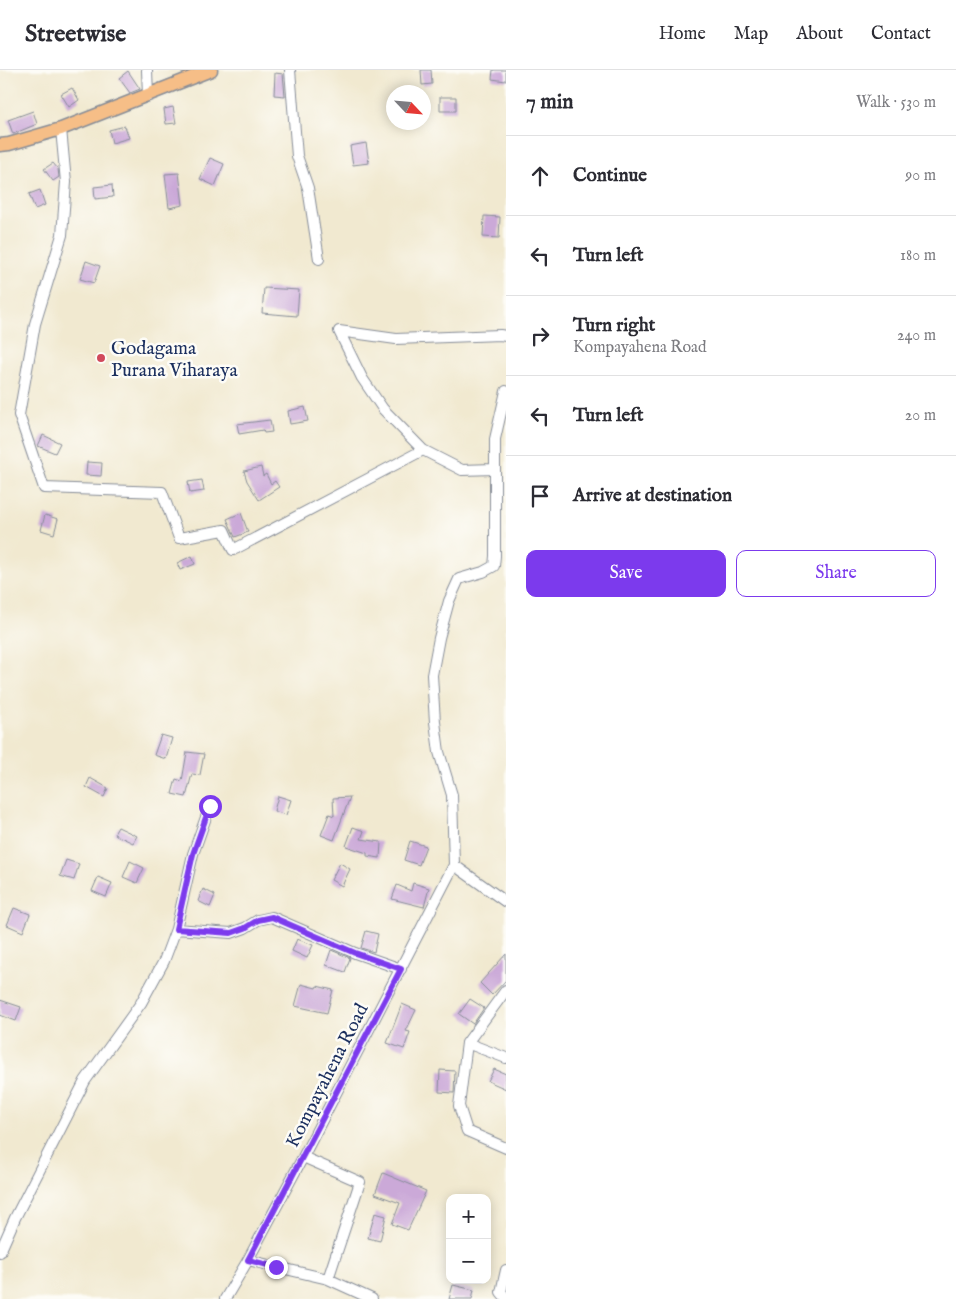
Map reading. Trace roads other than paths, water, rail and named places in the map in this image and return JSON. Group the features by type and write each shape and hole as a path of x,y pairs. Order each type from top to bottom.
{"main road":[{"path":"0,144 9,144 61,130 211,70"}],"street":[{"path":"147,70 148,96"},
{"path":"290,70 297,156 308,188 319,259"},
{"path":"61,130 66,182 62,235 35,324 19,415 44,488 162,492 179,538 224,530 233,550 423,450"},
{"path":"494,469 462,470 423,450 383,410 362,378 339,331 396,339 506,336"},
{"name":"Kompayahena Road","path":"225,1299 303,1157 454,865 452,796 440,752 435,722 432,676 439,638 449,601 459,579 483,572 494,566 494,439 506,391"},
{"path":"0,1252 15,1218 85,1081 141,1004 164,961 176,929 193,854 210,806"},
{"path":"454,865 506,902"},
{"path":"176,929 231,933 245,928 258,920 272,917 355,953 401,969"},
{"path":"506,990 467,1043 459,1106 467,1131 506,1148"},
{"path":"467,1043 506,1058"},
{"path":"303,1157 360,1182 328,1279"},
{"path":"248,1260 328,1279 372,1299"},
{"path":"506,1270 501,1292 506,1299"}],"place":[{"name":"Godagama Purana Viharaya","path":"101,358"}]}
